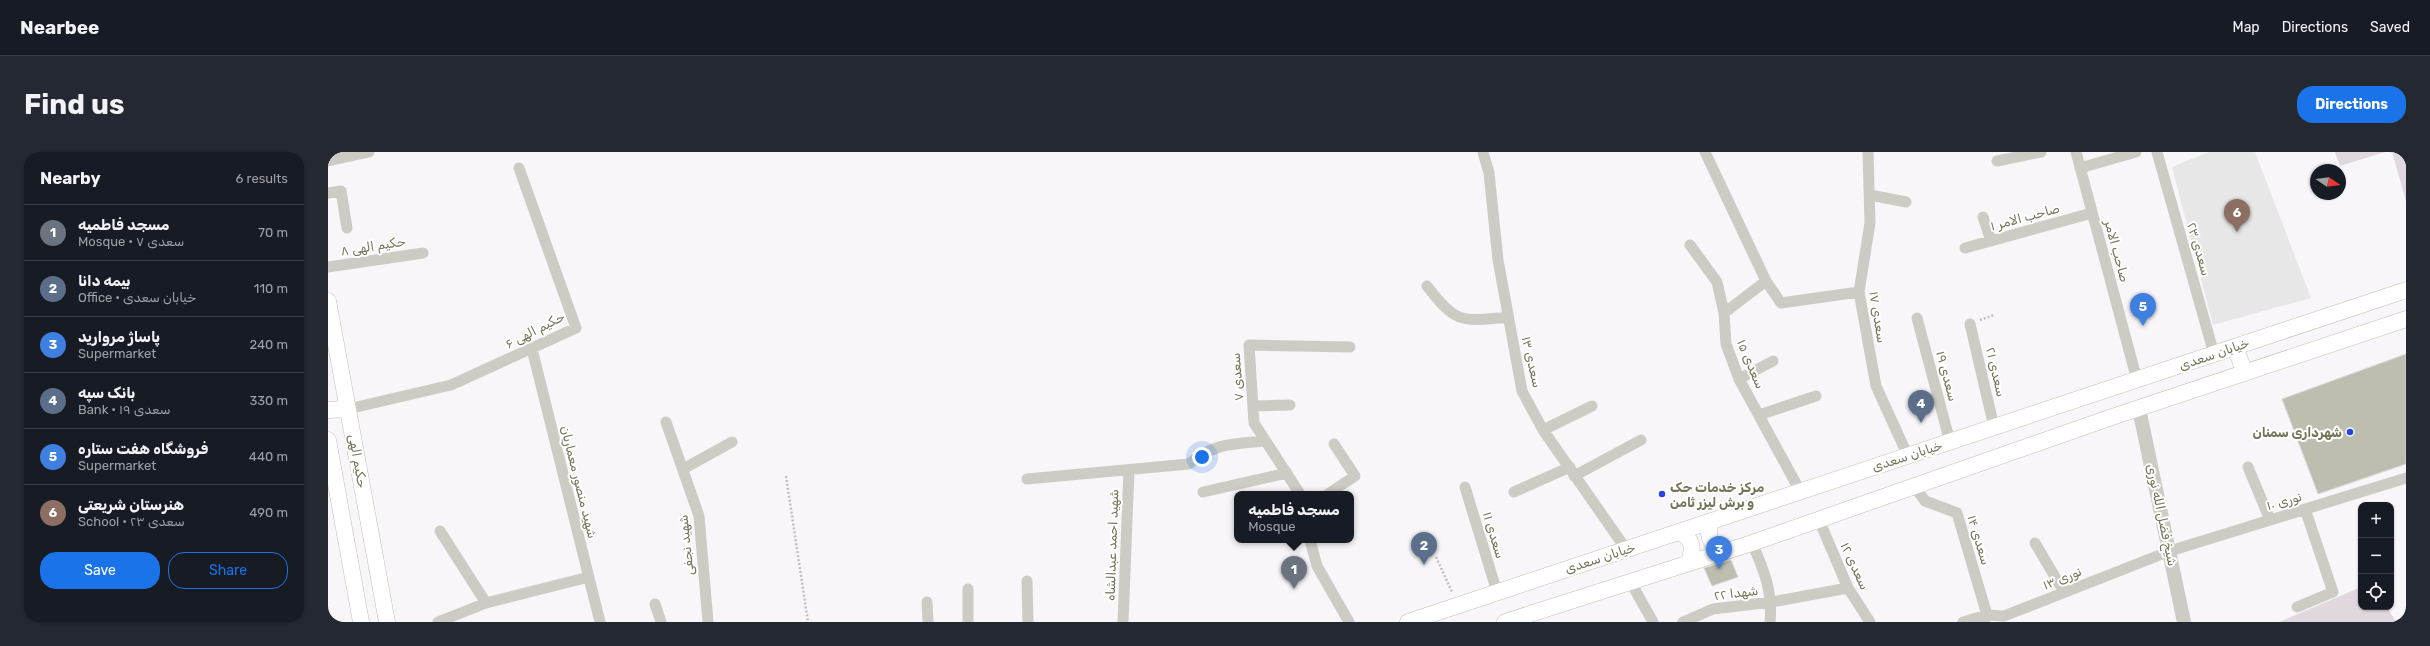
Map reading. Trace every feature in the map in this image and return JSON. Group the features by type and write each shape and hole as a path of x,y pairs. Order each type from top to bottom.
{"main road":[{"name":"خیابان سعدی","path":"1408,622 2406,290"},
{"name":"حکیم الهی","path":"328,301 387,622"},
{"path":"1505,622 1752,543 2138,409 2406,319"},
{"path":"2234,347 2245,373"},
{"path":"328,410 348,410"},
{"name":"حکیم الهی","path":"328,440 334,506 361,622"},
{"path":"1711,521 1708,534 1710,539 1722,552"},
{"path":"1679,532 1685,534 1692,543 1693,548 1689,562"}],"street":[{"path":"328,161 369,152"},
{"name":"سعدی ۱۳","path":"1483,152 1489,173 1498,260 1522,391 1543,430 1626,549"},
{"path":"1705,152 1766,281 1781,303 1859,292"},
{"name":"سعدی ۱۷","path":"1868,152 1870,222 1859,292 1876,386 1908,456"},
{"path":"1997,161 2041,152"},
{"name":"صاحب الامر","path":"2076,152 2137,380"},
{"path":"2080,168 2136,152"},
{"name":"سعدی ۲۳","path":"2157,152 2214,354"},
{"name":"حکیم الهی ۶","path":"348,410 451,385 576,328 518,168"},
{"path":"328,193 341,191 347,228"},
{"path":"1870,195 1906,202"},
{"name":"صاحب الامر ۱","path":"1965,248 2092,213"},
{"path":"1983,217 1991,241"},
{"name":"سعدی ۱۵","path":"1690,245 1717,282 1724,313 1726,344 1739,379 1800,491"},
{"name":"حکیم الهی ۸","path":"328,267 423,253"},
{"path":"1724,313 1766,281"},
{"path":"1427,286 1446,310 1469,321 1508,317"},
{"name":"سعدی ۱۹","path":"1917,318 1950,442"},
{"name":"سعدی ۲۱","path":"1970,324 1994,427"},
{"name":"سعدی ۷","path":"1298,491 1264,441 1254,423 1249,346 1350,347"},
{"name":"شهید منصور معماریان","path":"532,349 600,622"},
{"path":"1739,379 1773,361"},
{"path":"1759,415 1816,396"},
{"path":"1253,406 1290,405"},
{"path":"1543,430 1592,406"},
{"name":"شیخ فضل الله نوری","path":"2138,409 2170,551 2184,622"},
{"name":"شهید نجفی","path":"666,422 699,516 708,622"},
{"path":"1514,492 1572,472 1641,440"},
{"path":"1027,479 1190,464 1201,454 1221,444 1264,441"},
{"path":"683,469 732,442"},
{"path":"1333,491 1356,476 1334,444"},
{"path":"2248,467 2270,520"},
{"name":"شهید احمد عبدالشاه","path":"1124,622 1129,470"},
{"path":"1203,492 1287,473"},
{"name":"نوری ۱۰","path":"2170,551 2406,478"},
{"name":"سعدی ۱۱","path":"1465,487 1497,592"},
{"name":"سعدی ۱۴","path":"1915,487 1925,501 1957,513 1985,619"},
{"path":"2297,607 2333,592 2305,509"},
{"name":"سعدی ۱۲","path":"1818,520 1848,588 1870,622"},
{"path":"440,531 486,603"},
{"path":"1311,543 1317,566 1349,622"},
{"path":"1752,543 1766,573 1772,602 1770,622"},
{"path":"2035,543 2064,592"},
{"name":"نوری ۱۳","path":"1963,622 2004,616 2170,551"},
{"path":"438,622 486,603 589,577"},
{"path":"1027,581 1028,622"},
{"path":"1630,581 1653,622"},
{"name":"شهدا ۲۲","path":"1683,622 1713,608 1772,602 1848,588"},
{"path":"968,589 968,622"},
{"path":"927,602 928,622"},
{"path":"655,604 660,622"}],"path":[{"path":"786,476 808,622"},
{"path":"1436,558 1458,605"}],"shaded area":[{"path":"2209,152 2255,152 2311,298 2213,325 2172,167"},
{"path":"2335,152 2385,152 2346,164 2339,164"},
{"path":"2392,152 2406,152 2406,201"},
{"path":"2358,588 2358,610 2389,610 2396,622 2279,622"}],"building":[{"name":"شهرداری سمنان","path":"2406,354 2406,464 2318,494 2282,399"},
{"path":"1731,560 1738,577 1712,586 1704,568"}],"place":[{"name":"هنرستان شریعتی","path":"2237,232"},
{"name":"فروشگاه هفت ستاره","path":"2143,326"},
{"name":"بانک سپه","path":"1921,423"},
{"name":"شهرداری سمنان","path":"2350,432"},
{"name":"مرکز خدمات حک و برش لیزر ثامن","path":"1662,494"},
{"name":"بیمه دانا","path":"1424,565"},
{"name":"پاساژ مروارید","path":"1719,569"},
{"name":"مسجد فاطمیه","path":"1294,589"}]}
